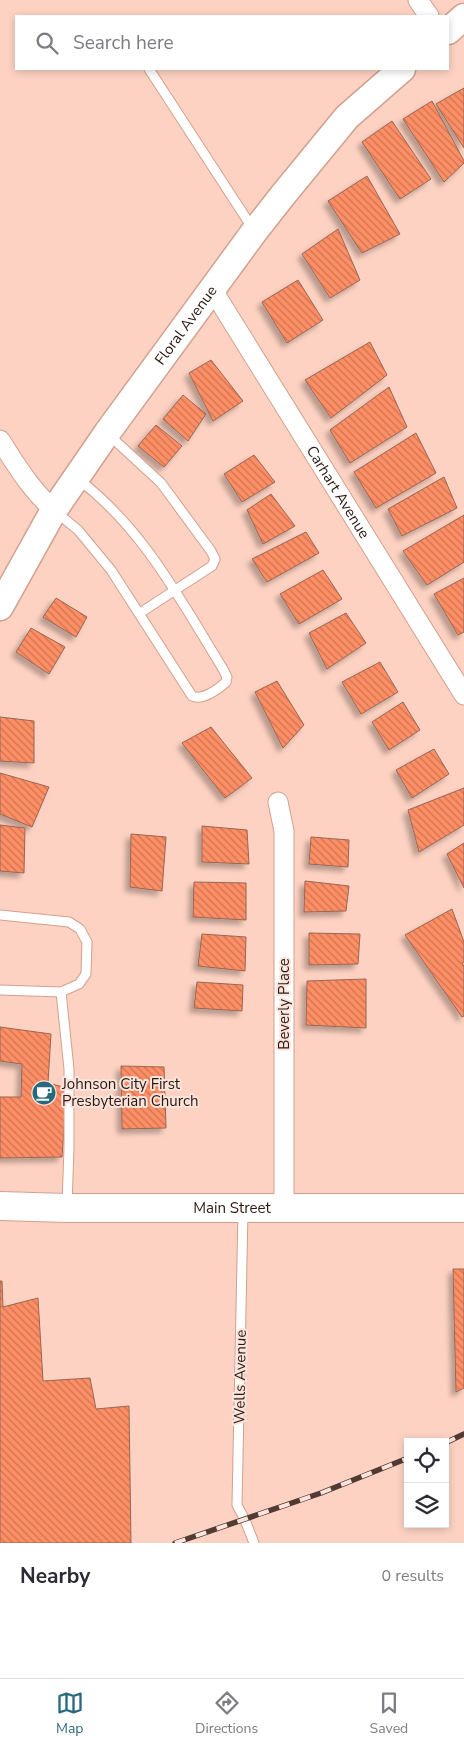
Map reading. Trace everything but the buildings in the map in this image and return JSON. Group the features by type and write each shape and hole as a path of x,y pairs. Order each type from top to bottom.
{"main road":[{"name":"Main Street","path":"0,1206 67,1208 464,1208"}],"street":[{"path":"418,0 428,15"},
{"path":"449,30 464,17"},
{"name":"Floral Avenue","path":"0,607 54,510 107,433 254,232 347,117 401,70"},
{"name":"Carhart Avenue","path":"212,289 464,695"},
{"path":"0,440 38,497 54,510"},
{"name":"Beverly Place","path":"278,802 284,831 284,1208"}],"lane":[{"path":"150,70 254,232"},
{"path":"107,433 161,483 215,559 212,566 140,613"},
{"path":"54,510 78,530 111,570 192,696 197,698 203,697 223,686 227,677 175,590 136,535 99,495 76,478"},
{"path":"0,915 69,922 80,929 87,942 86,974 80,984 61,992 0,990"},
{"path":"61,992 69,1069 67,1208"},
{"name":"Wells Avenue","path":"243,1208 237,1505 254,1543"}],"railway":[{"path":"449,1441 464,1434"},
{"path":"175,1543 321,1493 404,1460"}],"place":[{"name":"Johnson City First Presbyterian Church","path":"44,1093"}]}
